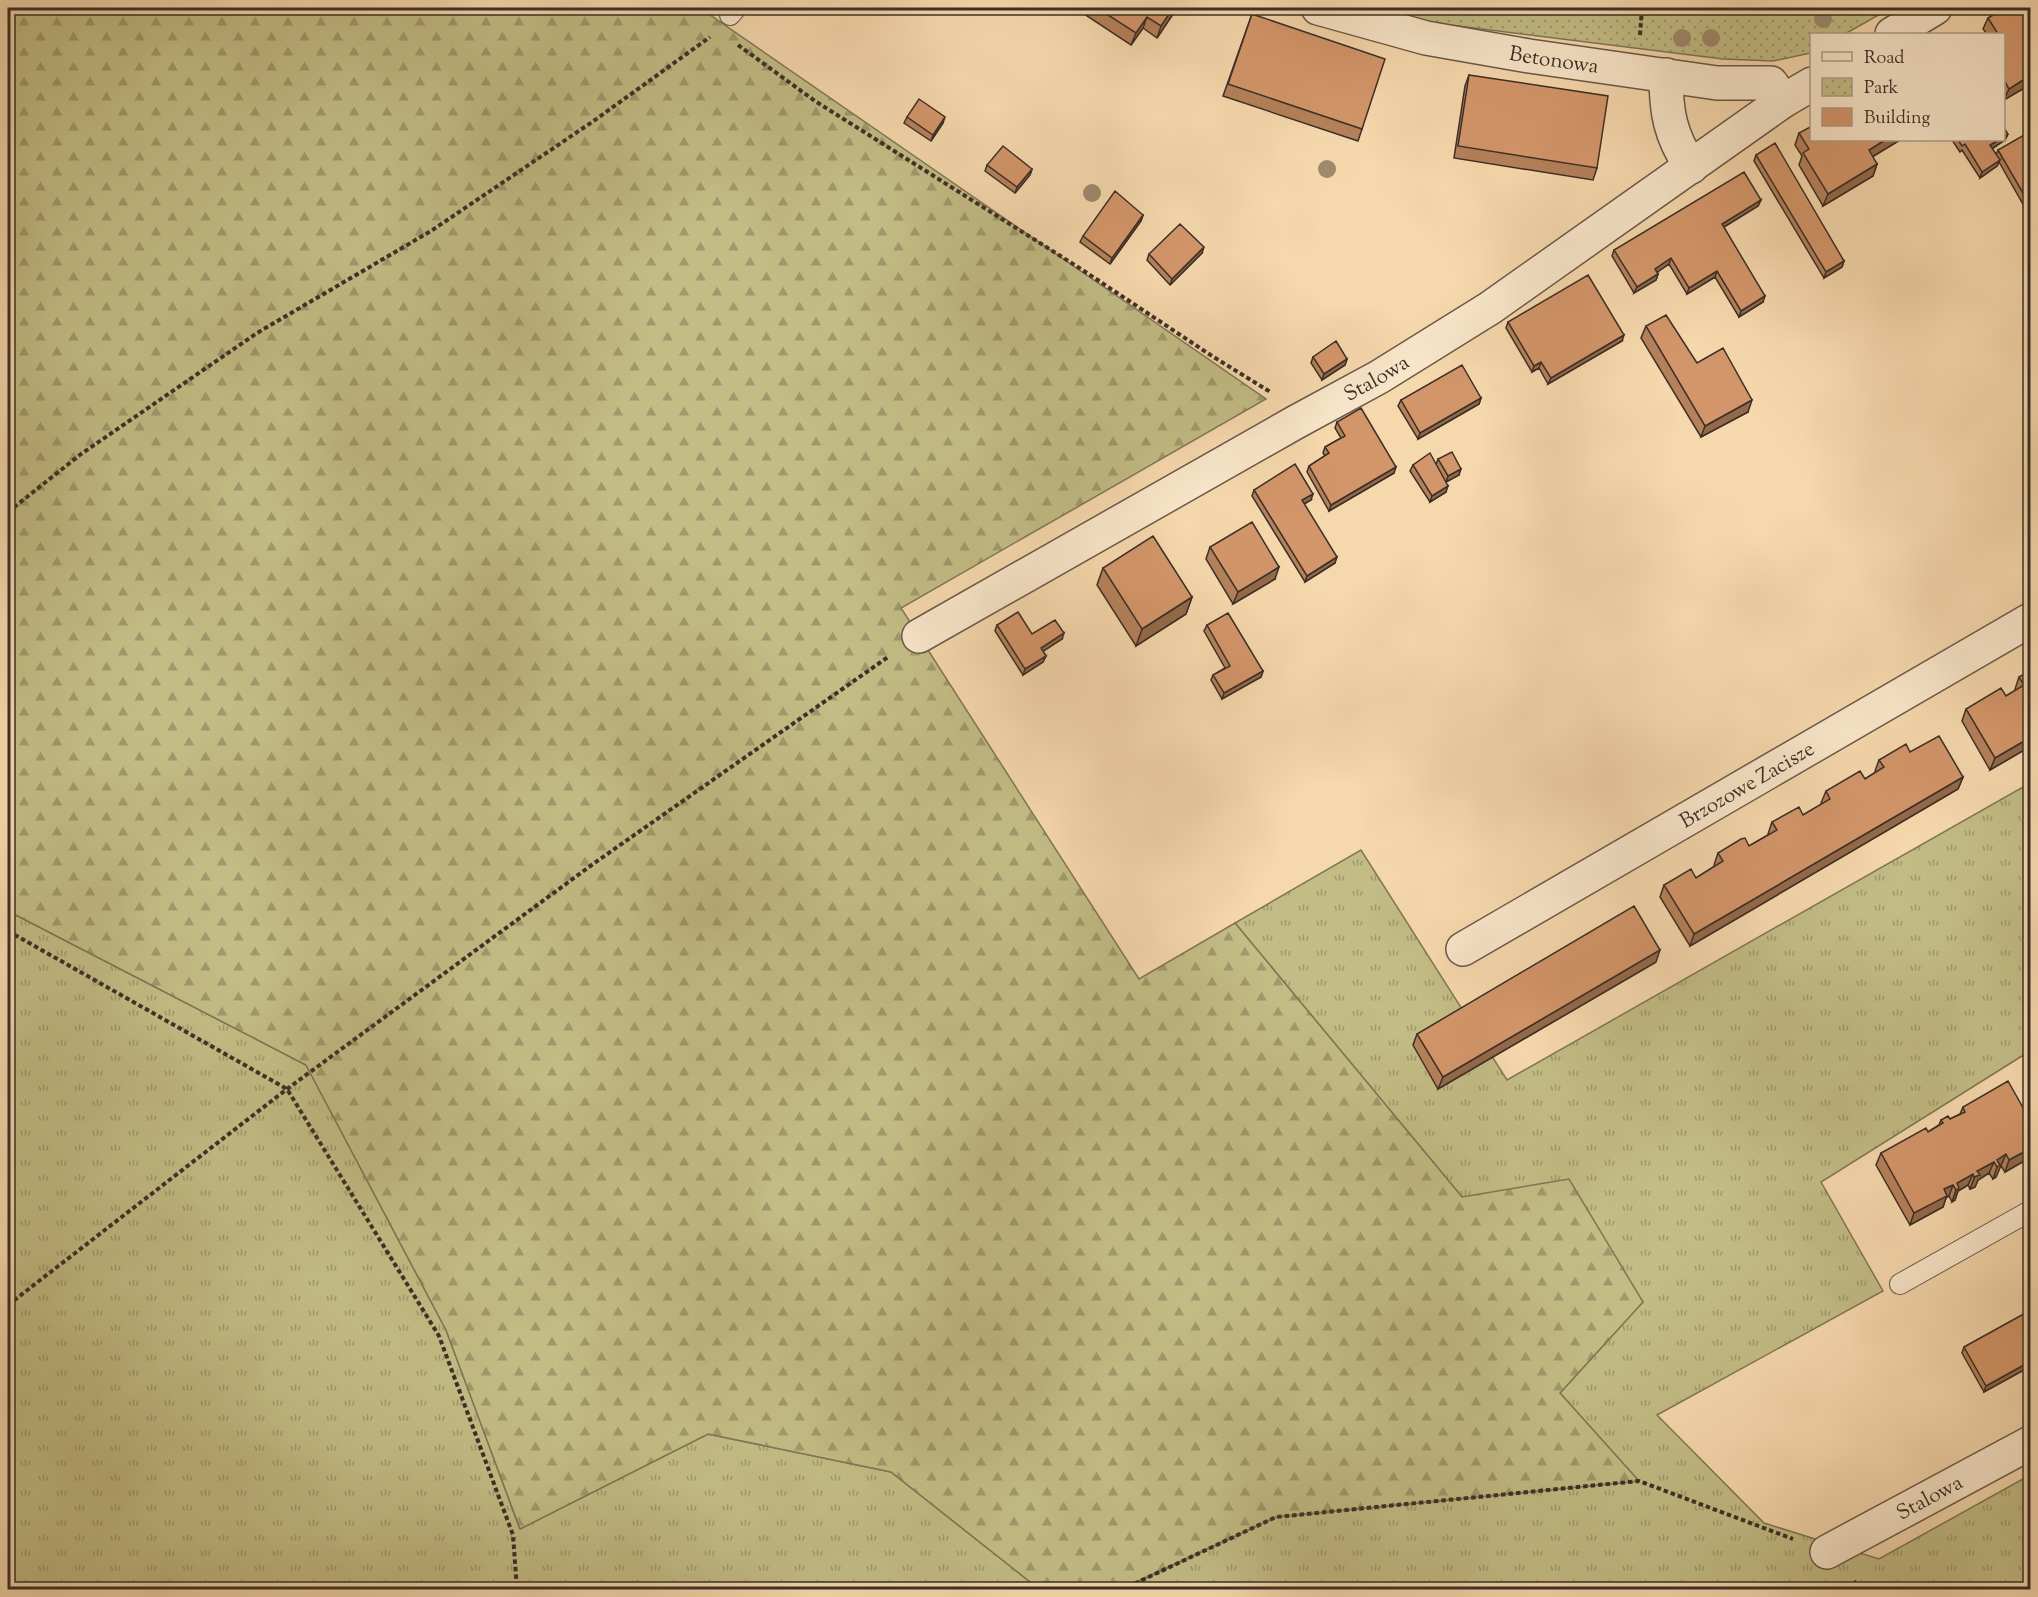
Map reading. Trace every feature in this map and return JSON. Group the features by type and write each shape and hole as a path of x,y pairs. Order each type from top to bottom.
{"street":[{"name":"Betonowa","path":"1318,8 1426,38 1540,57 1718,83 1771,83 1783,101"},
{"path":"1894,33 1935,8"},
{"path":"1666,75 1666,107 1678,147 1691,167"},
{"name":"Stalowa","path":"919,636 1296,422 1380,377 1490,308 1783,101 1810,85"},
{"name":"Brzozowe Zacisze","path":"1463,948 2031,620"},
{"name":"Stalowa","path":"1827,1552 2031,1443"}],"lane":[{"path":"1900,1284 2031,1211"}],"path":[{"path":"8,512 81,454 257,333 431,231 595,120 718,32"},
{"path":"736,44 815,101 1081,268 1212,356 1278,397 1296,422"},
{"path":"8,1305 287,1089 593,864 919,636"},
{"path":"8,931 287,1089 440,1336 513,1535 516,1590"},
{"path":"1121,1590 1276,1517 1639,1480 1827,1552"}],"green space":[{"path":"28,8 700,8 1266,399 901,608 1139,979 1235,923 1462,1197 1569,1179 1643,1302 1560,1393 1639,1481 1276,1517 1121,1589 1039,1589 891,1472 708,1434 520,1529 446,1330 306,1065 8,911 8,20"},
{"path":"1378,8 1891,8 1847,33 1810,33 1810,53 1773,61 1723,59 1426,22"},
{"path":"2030,783 2030,1051 1821,1182 1883,1291 1657,1415 1764,1523 1879,1559 2030,1475 2030,1589 1121,1590 1276,1517 1638,1481 1560,1393 1643,1302 1462,1197 1235,923 1361,850 1507,1080"},
{"path":"8,911 306,1065 446,1330 520,1529 708,1434 891,1472 1039,1589 8,1589"}],"building":[{"path":"1097,8 1173,8 1161,26 1147,17 1136,33"},
{"path":"2004,8 2031,8 2031,75 2009,89 2005,82 2005,33 1997,33 1988,18"},
{"path":"1252,14 1385,59 1362,129 1228,84"},
{"path":"1469,75 1608,96 1597,168 1458,146"},
{"path":"919,99 945,117 933,135 907,117"},
{"path":"1810,127 1810,141 1883,141 1869,150 1877,164 1828,194 1803,153 1809,149 1799,133"},
{"path":"2031,131 2031,197 2027,200 1998,150"},
{"path":"1959,141 1997,141 1990,145 2000,160 1982,172 1965,144 1962,146"},
{"path":"1775,143 1844,261 1826,272 1756,155"},
{"path":"1003,146 1032,169 1017,187 987,165"},
{"path":"1744,172 1761,200 1722,224 1765,296 1741,311 1717,271 1689,288 1671,258 1655,269 1658,274 1637,287 1614,250"},
{"path":"1115,191 1143,215 1112,258 1083,236"},
{"path":"1180,224 1204,247 1172,279 1149,254"},
{"path":"1588,275 1624,335 1551,378 1541,362 1534,366 1508,322"},
{"path":"1666,315 1697,363 1723,348 1752,400 1705,426 1646,326"},
{"path":"1336,341 1347,359 1324,374 1313,357"},
{"path":"1462,365 1481,398 1420,433 1401,400"},
{"path":"1361,408 1396,467 1331,505 1309,466 1329,453 1325,447 1345,436 1337,422"},
{"path":"1452,452 1461,469 1448,476 1438,459"},
{"path":"1430,453 1448,486 1432,496 1413,465"},
{"path":"1295,464 1313,494 1302,500 1337,557 1307,576 1254,490"},
{"path":"1252,522 1279,567 1238,592 1210,547"},
{"path":"1153,536 1192,597 1142,629 1103,568"},
{"path":"1018,612 1032,634 1055,620 1064,633 1041,648 1046,656 1025,669 997,625"},
{"path":"1228,613 1263,671 1224,693 1213,675 1230,666 1207,625"},
{"path":"2031,671 2031,737 1995,758 1966,709 2001,688 2006,696 2024,685 2019,677"},
{"path":"1939,736 1963,777 1694,934 1664,885 1691,869 1696,878 1723,861 1718,853 1741,839 1745,838 1749,846 1777,830 1772,822 1799,807 1803,815 1830,799 1826,791 1860,771 1865,779 1884,767 1879,760 1906,744 1910,752"},
{"path":"1634,906 1660,950 1443,1077 1417,1034"},
{"path":"2008,1081 2031,1122 2031,1148 2009,1160 2006,1154 1997,1160 2000,1165 1997,1167 1994,1162 1977,1171 1980,1175 1974,1177 1973,1174 1957,1183 1959,1188 1956,1190 1953,1185 1944,1189 1947,1196 1914,1213 1881,1153 1926,1128 1928,1132 1943,1123 1941,1120 1948,1116 1950,1119 1965,1112 1963,1107"},
{"path":"2031,1310 2031,1361 1986,1386 1964,1347"}]}
